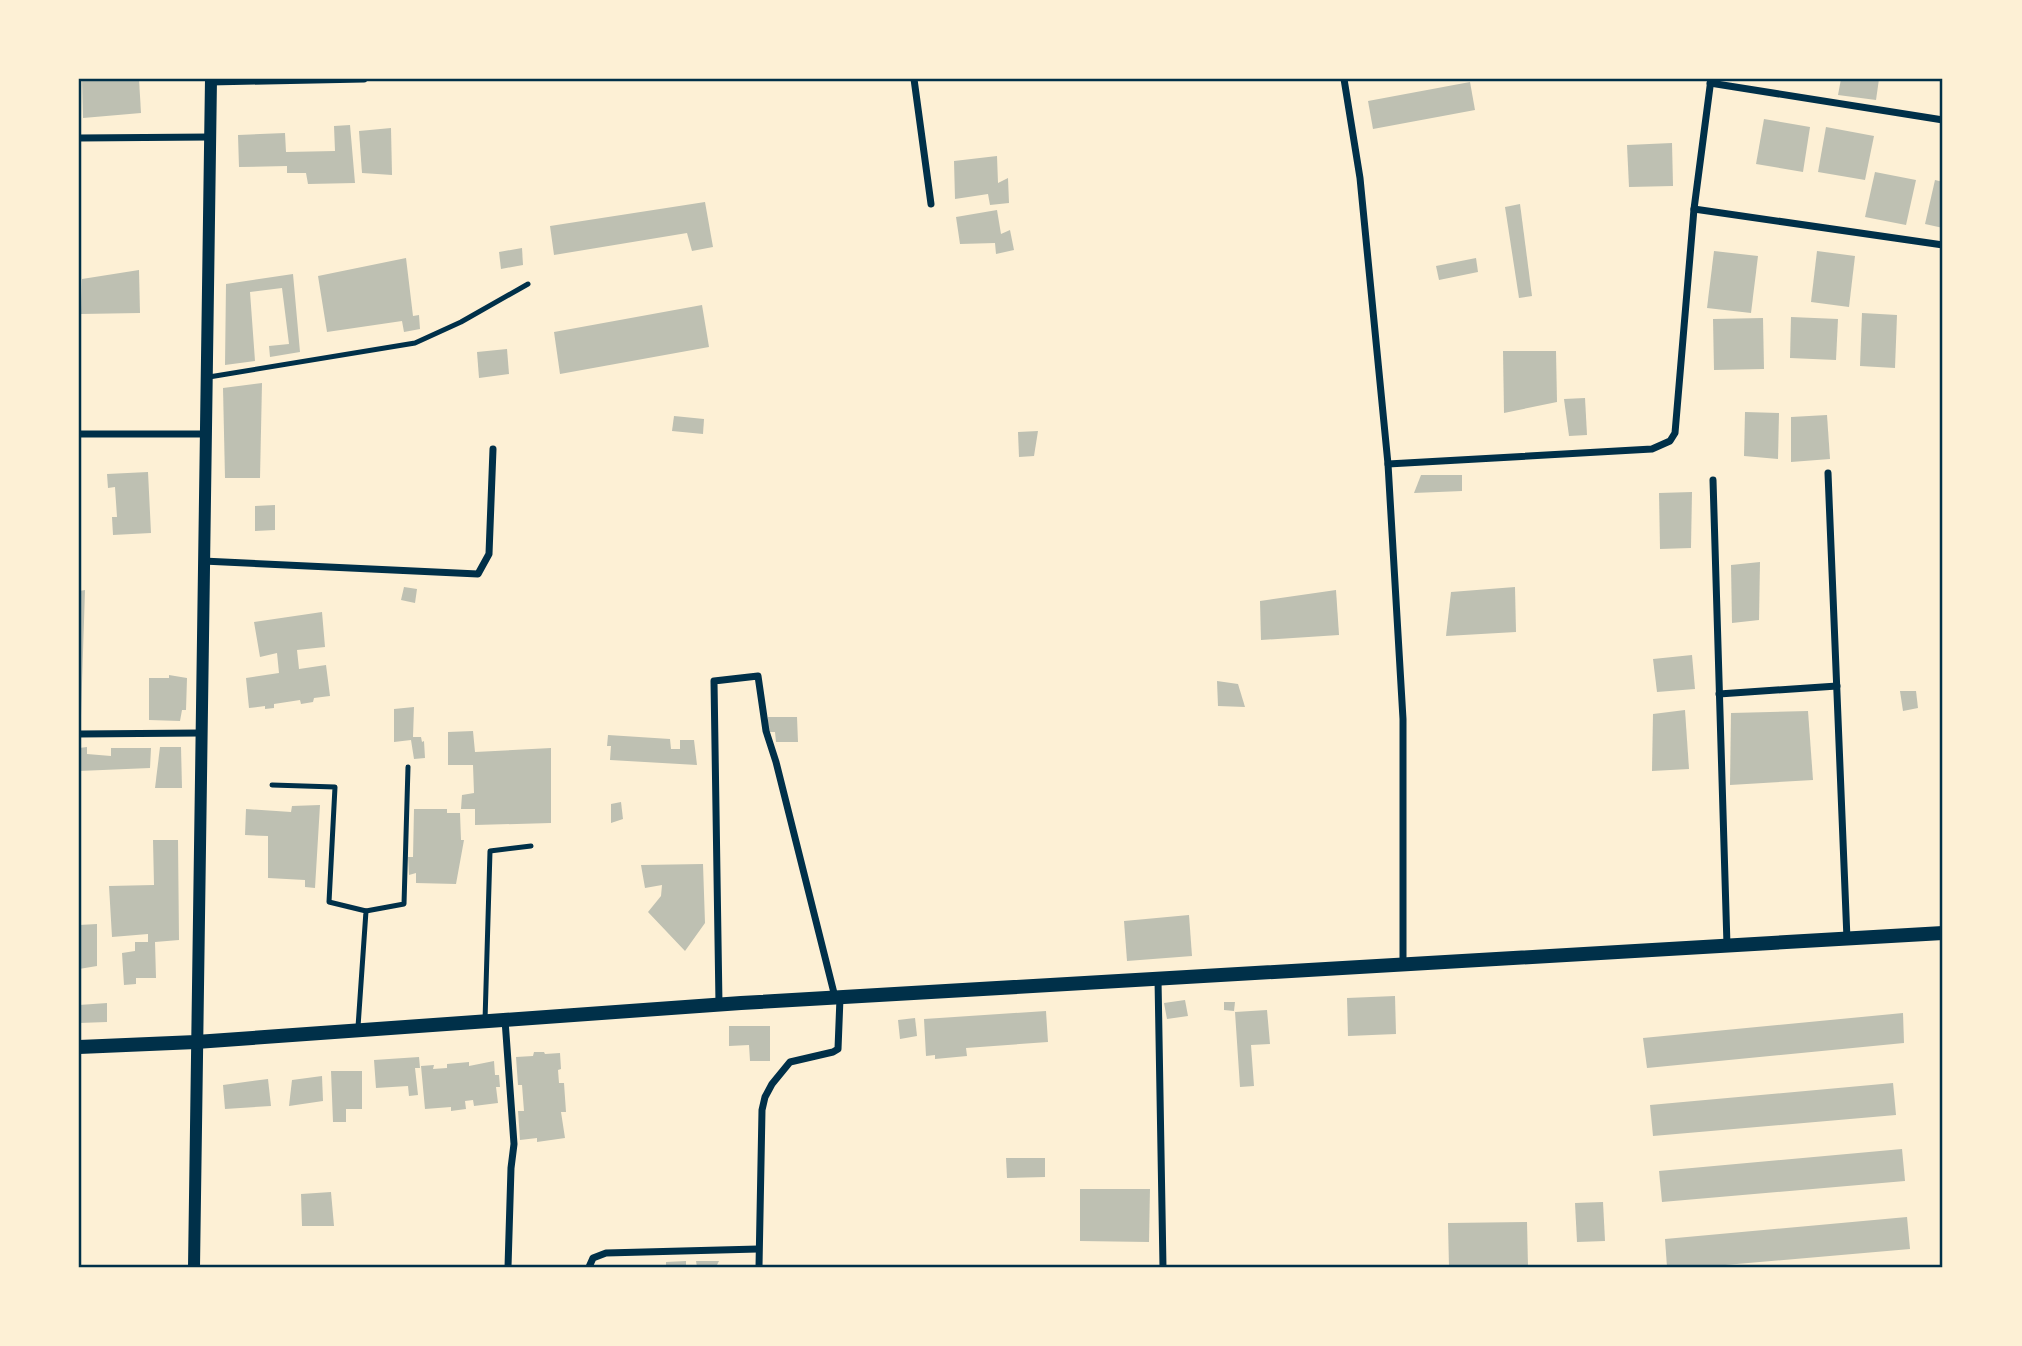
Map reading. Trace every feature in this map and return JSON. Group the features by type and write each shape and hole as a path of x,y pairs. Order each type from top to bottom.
{"main road":[{"path":"79,1047 196,1042 719,1004 1943,933"}],"street":[{"path":"194,1267 211,80 364,79"},
{"path":"914,79 931,204"},
{"path":"1344,79 1360,178 1388,464 1403,719 1403,965"},
{"path":"1388,464 1651,449 1670,441 1675,433 1694,209 1710,81 1943,120"},
{"path":"79,138 210,137"},
{"path":"1694,209 1943,245"},
{"path":"79,434 205,434"},
{"path":"203,561 478,574 489,554 493,449"},
{"path":"1828,473 1847,940"},
{"path":"1713,480 1727,946"},
{"path":"719,1004 714,681 758,676 766,731 837,997 838,1049 790,1062 765,1097 759,1267"},
{"path":"1719,694 1837,685"},
{"path":"79,734 200,733"},
{"path":"1158,979 1163,1267"},
{"path":"505,1020 514,1144 508,1267"},
{"path":"589,1267 593,1258 606,1253 758,1249"}],"lane":[{"path":"205,378 415,343 489,307 528,284"},
{"path":"272,785 335,786 329,902 366,911 404,904 408,767"},
{"path":"485,1021 490,850 531,846"},
{"path":"357,1030 366,911"}],"building":[{"path":"82,79 139,79 141,113 83,118"},
{"path":"1841,79 1879,79 1876,100 1838,95"},
{"path":"1470,82 1475,110 1373,129 1368,101"},
{"path":"1764,119 1810,127 1803,172 1756,164"},
{"path":"350,125 355,183 308,184 306,173 287,173 287,166 239,167 238,135 285,133 286,152 335,151 334,126"},
{"path":"1826,127 1874,136 1865,180 1818,172"},
{"path":"391,128 392,175 362,173 359,131"},
{"path":"1672,143 1673,186 1629,187 1627,145"},
{"path":"997,156 998,183 1008,178 1009,203 990,205 988,194 955,199 954,161"},
{"path":"1875,172 1916,180 1906,225 1865,217"},
{"path":"1935,180 1943,182 1943,228 1925,224"},
{"path":"705,202 713,247 692,251 687,233 554,255 550,226"},
{"path":"1520,204 1532,296 1519,298 1505,207"},
{"path":"997,210 1001,234 1010,230 1014,250 996,254 995,243 960,244 956,217"},
{"path":"522,248 523,265 501,269 499,252"},
{"path":"1714,251 1758,256 1751,313 1707,308"},
{"path":"1817,251 1855,256 1849,307 1811,302"},
{"path":"406,258 413,316 419,315 420,329 404,332 402,321 327,332 318,276"},
{"path":"1476,258 1478,272 1439,280 1436,266"},
{"path":"139,270 140,313 81,314 82,279"},
{"path":"293,274 300,352 270,357 269,346 289,344 282,288 250,292 255,361 225,365 226,284"},
{"path":"702,305 709,347 560,374 554,332"},
{"path":"1862,313 1897,315 1895,368 1860,366"},
{"path":"1791,317 1838,319 1836,360 1790,358"},
{"path":"1763,318 1764,369 1714,370 1713,319"},
{"path":"507,349 509,374 479,378 477,352"},
{"path":"1503,351 1556,351 1557,402 1504,413"},
{"path":"262,383 260,478 225,478 223,388"},
{"path":"1585,398 1587,435 1569,436 1564,399"},
{"path":"1745,412 1779,413 1778,459 1744,456"},
{"path":"1827,415 1830,459 1791,462 1791,417"},
{"path":"674,416 704,419 703,434 672,431"},
{"path":"1038,431 1034,456 1019,457 1018,432"},
{"path":"148,472 151,533 113,535 112,517 117,517 115,487 108,488 107,474"},
{"path":"1421,475 1462,475 1462,491 1414,493"},
{"path":"1692,492 1691,548 1660,549 1659,493"},
{"path":"275,505 275,530 255,531 255,506"},
{"path":"1760,562 1759,620 1732,623 1731,565"},
{"path":"404,587 417,589 415,603 401,600"},
{"path":"1515,587 1516,632 1446,636 1451,592"},
{"path":"85,590 81,715 79,715 79,591"},
{"path":"1336,590 1339,635 1261,640 1260,601"},
{"path":"322,612 325,647 297,650 299,669 326,665 330,696 314,698 313,702 301,704 300,700 274,704 274,708 249,708 246,678 279,673 277,653 260,657 254,622"},
{"path":"1692,655 1695,689 1657,692 1653,659"},
{"path":"169,675 187,678 186,710 182,710 180,721 149,720 149,678 169,678"},
{"path":"1217,681 1238,684 1245,707 1218,706"},
{"path":"1900,691 1916,691 1918,708 1903,711"},
{"path":"414,707 413,737 421,737 422,742 424,741 425,758 414,759 411,740 394,742 394,709"},
{"path":"1685,710 1689,769 1652,771 1653,714"},
{"path":"1808,711 1813,780 1730,785 1731,713"},
{"path":"768,717 797,717 798,742 776,742 775,732 767,732"},
{"path":"473,731 475,752 551,748 551,823 475,825 475,809 461,809 462,795 474,793 473,765 448,765 448,732"},
{"path":"608,735 670,739 671,749 680,749 680,740 694,740 697,765 610,760 611,746 607,746"},
{"path":"87,747 87,754 111,756 111,748 151,748 150,768 79,771 79,748"},
{"path":"160,747 181,747 182,788 155,788"},
{"path":"621,802 623,819 611,823 611,804"},
{"path":"320,805 315,888 305,887 305,880 268,878 268,836 245,835 246,809 291,812 292,806"},
{"path":"414,809 447,809 447,813 460,813 461,840 464,840 456,884 416,883 416,873 409,875 408,857 413,857"},
{"path":"153,840 178,840 179,940 155,942 156,978 136,978 136,984 124,985 122,953 135,951 135,942 148,942 148,934 112,937 109,886 154,885"},
{"path":"703,864 705,923 685,951 648,912 661,896 662,885 645,888 641,865"},
{"path":"1189,915 1192,956 1127,961 1124,921"},
{"path":"97,924 97,966 79,969 79,925"},
{"path":"1395,996 1396,1034 1348,1036 1347,998"},
{"path":"1185,1000 1188,1016 1167,1019 1164,1003"},
{"path":"1224,1002 1235,1002 1234,1011 1224,1010"},
{"path":"107,1003 107,1022 79,1023 79,1005"},
{"path":"1267,1010 1270,1044 1251,1045 1254,1086 1240,1087 1235,1012"},
{"path":"1046,1011 1048,1042 966,1048 967,1056 935,1059 935,1055 926,1056 924,1019"},
{"path":"1903,1013 1904,1043 1647,1068 1643,1038"},
{"path":"915,1018 917,1036 900,1039 898,1020"},
{"path":"729,1026 770,1026 770,1061 750,1061 749,1045 729,1046"},
{"path":"534,1052 560,1053 561,1069 558,1070 559,1083 564,1083 566,1112 561,1112 565,1138 537,1142 537,1138 520,1140 518,1111 524,1111 522,1085 518,1085 516,1057 533,1056"},
{"path":"419,1057 420,1068 415,1068 418,1095 409,1096 408,1086 376,1088 374,1060"},
{"path":"494,1061 495,1075 499,1075 500,1087 496,1087 498,1103 474,1106 473,1100 465,1101 466,1109 425,1109 421,1066 434,1065 433,1069 447,1068 447,1064 469,1062 469,1066"},
{"path":"331,1071 362,1071 362,1109 346,1109 346,1122 333,1122"},
{"path":"322,1076 323,1101 289,1106 292,1080"},
{"path":"268,1079 271,1106 225,1109 223,1085"},
{"path":"1893,1083 1896,1115 1653,1136 1650,1105"},
{"path":"1902,1149 1905,1181 1662,1202 1659,1171"},
{"path":"1006,1158 1045,1158 1045,1177 1007,1178"},
{"path":"1080,1189 1150,1189 1149,1242 1080,1241"},
{"path":"331,1192 334,1226 302,1226 301,1194"},
{"path":"1603,1202 1605,1241 1577,1242 1575,1203"},
{"path":"1907,1217 1910,1249 1702,1267 1667,1267 1665,1239"},
{"path":"1527,1222 1528,1267 1449,1267 1448,1223"},
{"path":"686,1261 686,1267 666,1267 666,1262"},
{"path":"696,1261 719,1261 716,1267 697,1267"}]}
